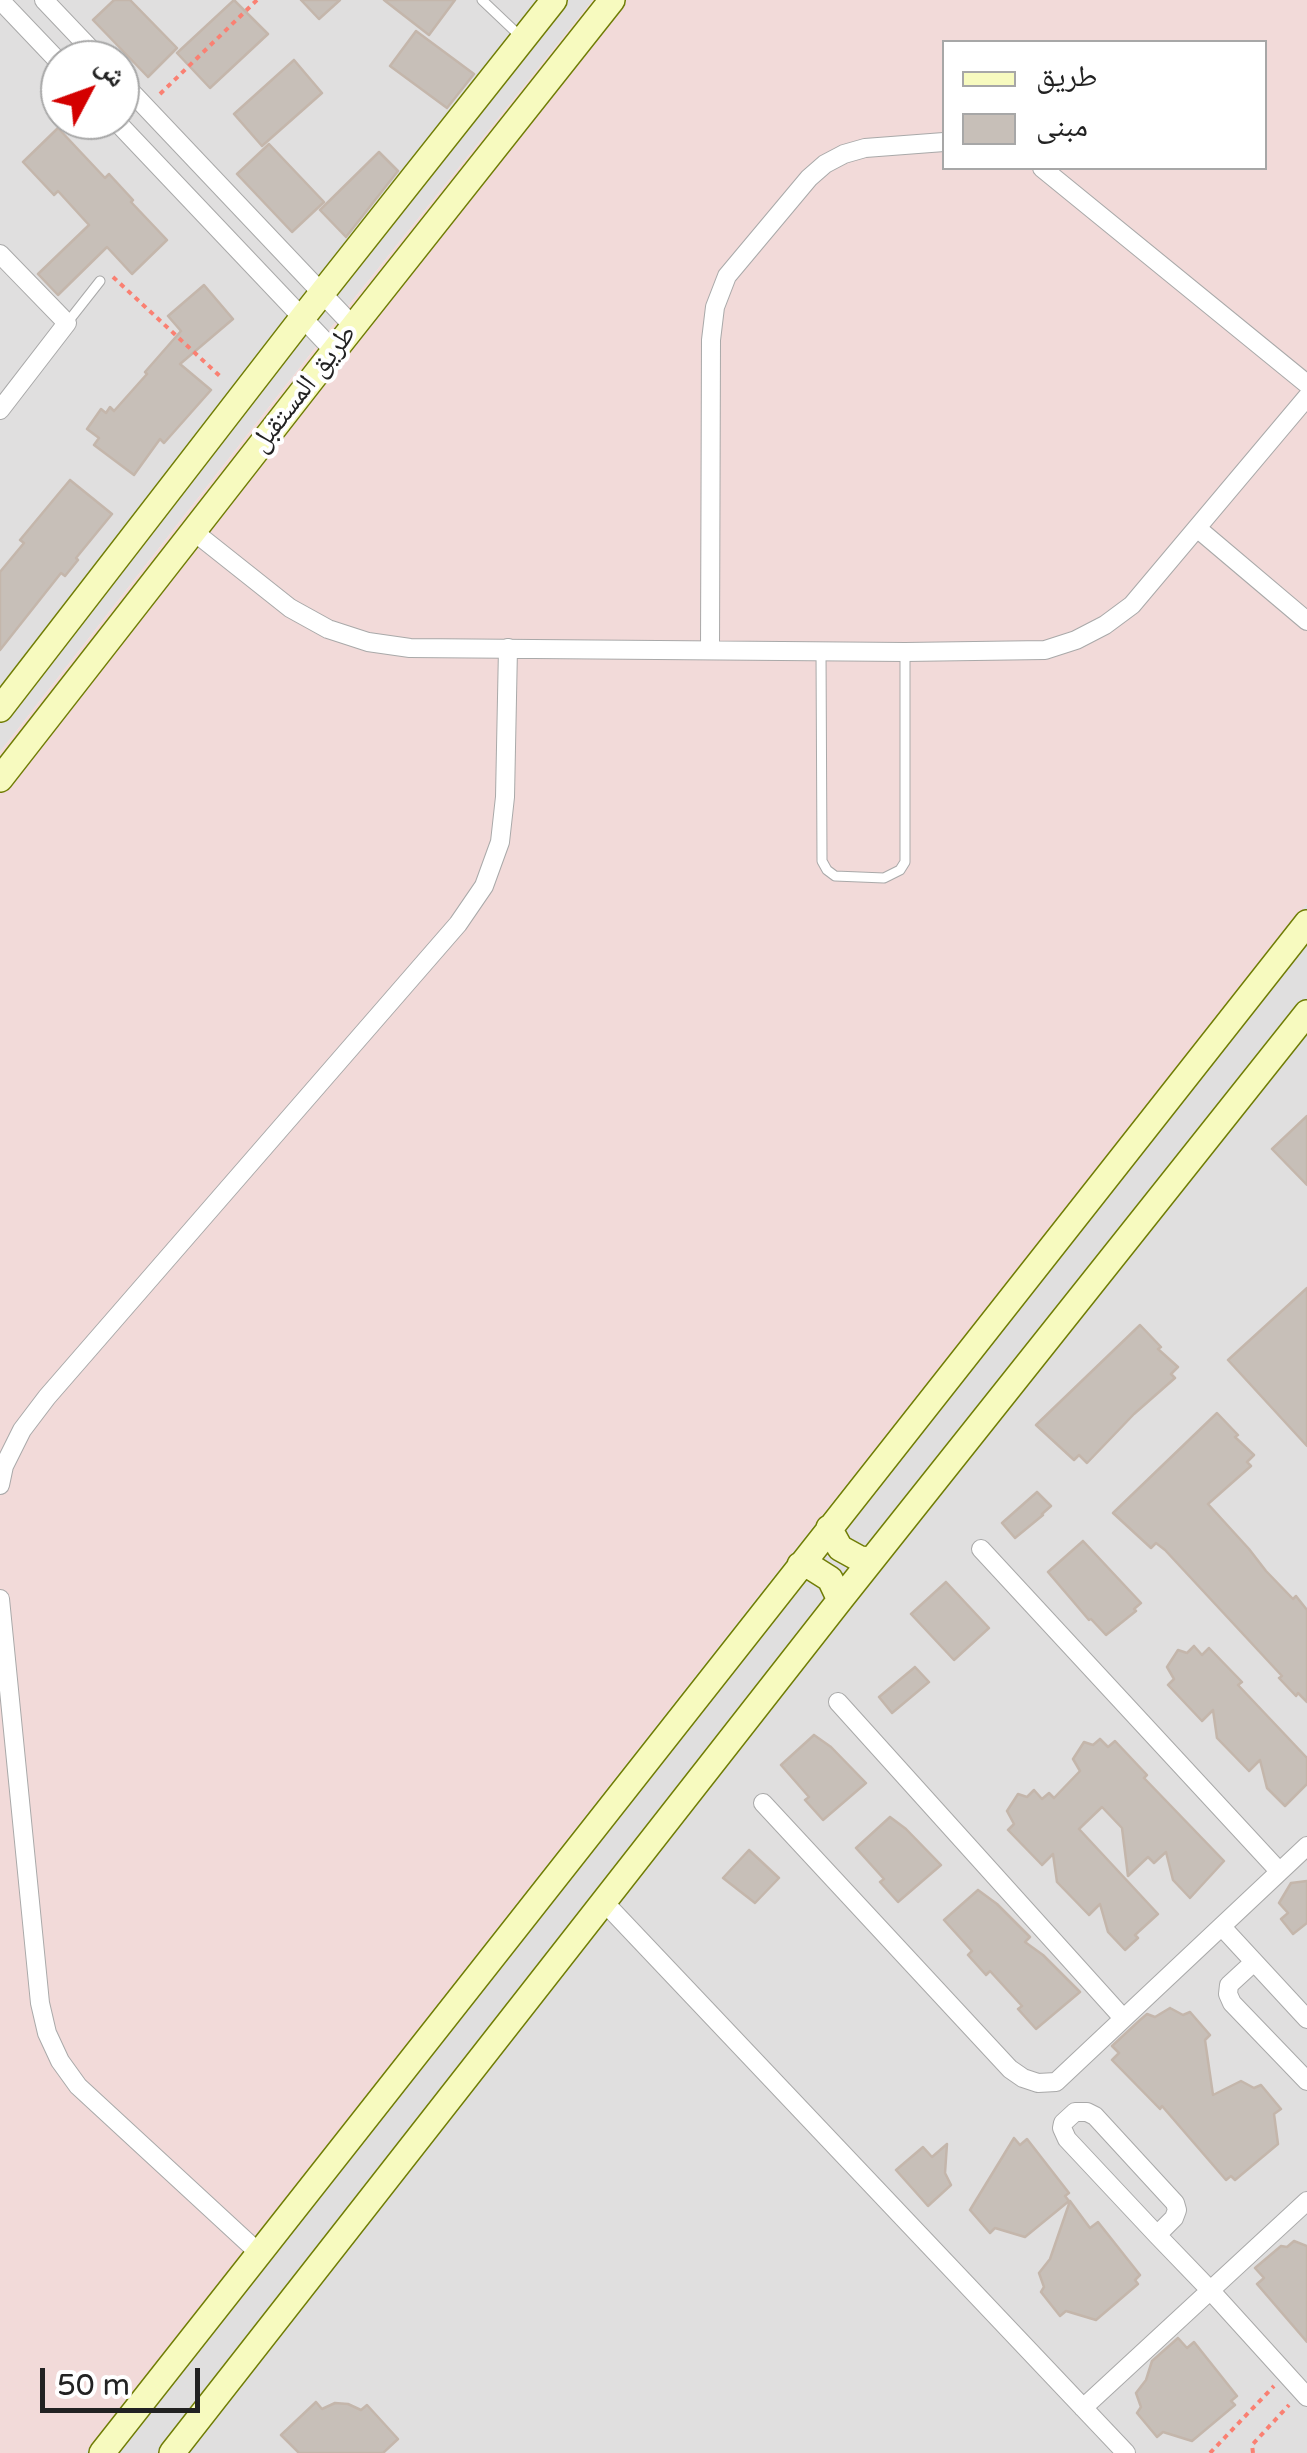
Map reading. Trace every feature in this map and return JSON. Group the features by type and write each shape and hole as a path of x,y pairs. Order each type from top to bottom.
{"street":[{"path":"1,0 40,41"},
{"path":"44,0 82,40"},
{"name":"طريق المستقبل","path":"0,709 322,292 554,0"},
{"name":"طريق المستقبل","path":"0,779 612,0"},
{"path":"140,101 353,326"},
{"path":"134,140 334,351"},
{"path":"710,650 711,340 715,307 727,276 808,178 825,164 865,148 942,142"},
{"path":"1044,170 1307,384"},
{"path":"0,254 67,322 0,410"},
{"path":"193,532 290,608 328,629 368,642 410,648 1044,650 1106,626 1132,606 1307,397"},
{"path":"1197,528 1307,621"},
{"path":"0,1485 4,1466 22,1430 47,1397 458,924 484,886 500,842 505,796 508,648"},
{"path":"102,2453 1307,924"},
{"path":"172,2453 871,1560 1307,1013"},
{"path":"829,1528 840,1548 871,1560"},
{"path":"981,1549 1279,1871"},
{"path":"800,1565 811,1567 830,1580 840,1600"},
{"path":"0,1599 40,2003 47,2033 78,2086 259,2253"},
{"path":"838,1702 1123,2018"},
{"path":"764,1803 1010,2069 1038,2083 1056,2082 1307,1846"},
{"path":"604,1902 1126,2453"},
{"path":"1222,1927 1307,2018"},
{"path":"1254,1962 1230,1985 1228,1994 1232,2003 1307,2082"},
{"path":"1157,2235 1174,2218 1175,2203 1094,2116 1075,2112 1062,2128 1066,2139 1305,2395"},
{"path":"1083,2408 1307,2201"}],"lane":[{"path":"482,0 523,39"},
{"path":"67,322 100,280"},
{"path":"821,651 822,861 835,876 884,878 900,870 905,862 905,652"}],"path":[{"path":"146,107 258,0"},
{"path":"100,280 116,278 242,396"},
{"path":"1210,2453 1286,2374"},
{"path":"1253,2453 1252,2445 1305,2395"}],"shaded area":[{"path":"0,0 593,0 0,752"},
{"path":"593,0 1307,0 1307,904 85,2453 0,2453 0,752"},
{"path":"1307,904 1307,2453 85,2453 763,1590"}],"building":[{"path":"114,0 130,0 177,48 148,77 140,69 140,40 112,40 93,20"},
{"path":"234,0 268,34 210,88 177,53"},
{"path":"301,0 340,0 319,19"},
{"path":"384,0 455,0 429,35"},
{"path":"416,31 474,74 447,108 390,66"},
{"path":"294,60 322,93 262,146 234,114"},
{"path":"46,140 69,140 105,178 109,174 167,240 132,274 107,247 58,295 38,274 89,225 58,191 54,195 23,162"},
{"path":"269,144 324,202 292,232 237,174"},
{"path":"379,152 398,171 346,237 320,210"},
{"path":"204,285 233,319 180,364 211,390 164,443 160,439 134,475 94,445 99,438 87,429 101,409 106,413 110,407 114,411 147,374 181,331 168,316"},
{"path":"70,480 112,514 65,576 61,573 0,650 0,572 24,543 20,540"},
{"path":"1307,1116 1307,1185 1272,1149"},
{"path":"1307,1288 1307,1446 1228,1360"},
{"path":"1140,1325 1178,1367 1171,1374 1175,1378 1087,1463 1079,1455 1074,1460 1036,1425"},
{"path":"1217,1413 1254,1455 1247,1462 1251,1466 1208,1504 1266,1571 1307,1610 1307,1702 1279,1678 1282,1676 1165,1550 1156,1543 1151,1548 1113,1513"},
{"path":"1037,1492 1051,1506 1015,1538 1002,1523"},
{"path":"1083,1541 1141,1603 1106,1635 1048,1572"},
{"path":"946,1582 989,1628 954,1660 911,1614"},
{"path":"1194,1646 1202,1655 1209,1648 1307,1758 1307,1784 1285,1806 1267,1788 1260,1760 1249,1771 1217,1738 1213,1710 1202,1721 1168,1685 1174,1679 1167,1667 1178,1650 1187,1653"},
{"path":"915,1667 929,1682 892,1713 879,1697"},
{"path":"814,1735 866,1783 823,1820 781,1765"},
{"path":"1100,1739 1108,1747 1115,1741 1147,1775 1144,1778 1224,1861 1190,1898 1173,1880 1166,1852 1154,1863 1148,1857 1128,1876 1122,1828 1102,1807 1079,1829 1158,1914 1125,1950 1108,1932 1100,1904 1089,1915 1057,1882 1053,1854 1042,1865 1008,1830 1014,1824 1007,1811 1018,1794 1027,1797 1034,1790 1042,1799 1049,1793 1054,1798 1080,1771 1073,1759 1084,1742 1093,1745"},
{"path":"890,1817 941,1865 898,1902 880,1882 884,1879 856,1848"},
{"path":"749,1850 779,1878 755,1903 723,1878"},
{"path":"1307,1881 1307,1923 1293,1934 1281,1919 1288,1913 1279,1903 1291,1883"},
{"path":"978,1890 1030,1937 1025,1942 1080,1992 1036,2029 1018,2009 1022,2006 990,1971 986,1975 968,1955 972,1951 944,1920"},
{"path":"1170,2008 1183,2015 1190,2012 1210,2035 1205,2040 1213,2095 1241,2081 1254,2088 1261,2085 1281,2109 1274,2114 1278,2144 1235,2180 1231,2176 1226,2180 1162,2106 1160,2109 1112,2060 1119,2053 1112,2046 1140,2020"},
{"path":"1014,2138 1020,2145 1027,2139 1069,2193 1065,2196 1069,2201 1025,2237 995,2228 990,2233 970,2210"},
{"path":"947,2144 945,2173 951,2185 928,2206 896,2170 923,2147 932,2157"},
{"path":"1070,2201 1090,2228 1098,2222 1140,2275 1135,2280 1138,2284 1096,2320 1066,2311 1060,2316 1041,2292 1044,2287 1039,2273 1050,2259"},
{"path":"1294,2241 1307,2246 1307,2342 1257,2284 1264,2278 1255,2268 1281,2246 1287,2247"},
{"path":"1178,2338 1187,2348 1194,2342 1237,2396 1231,2401 1235,2405 1192,2441 1163,2432 1157,2437 1137,2413 1141,2407 1136,2393 1146,2380 1152,2361"},
{"path":"316,2402 322,2409 335,2403 361,2410 367,2405 398,2439 383,2453 299,2453 281,2435"}]}
